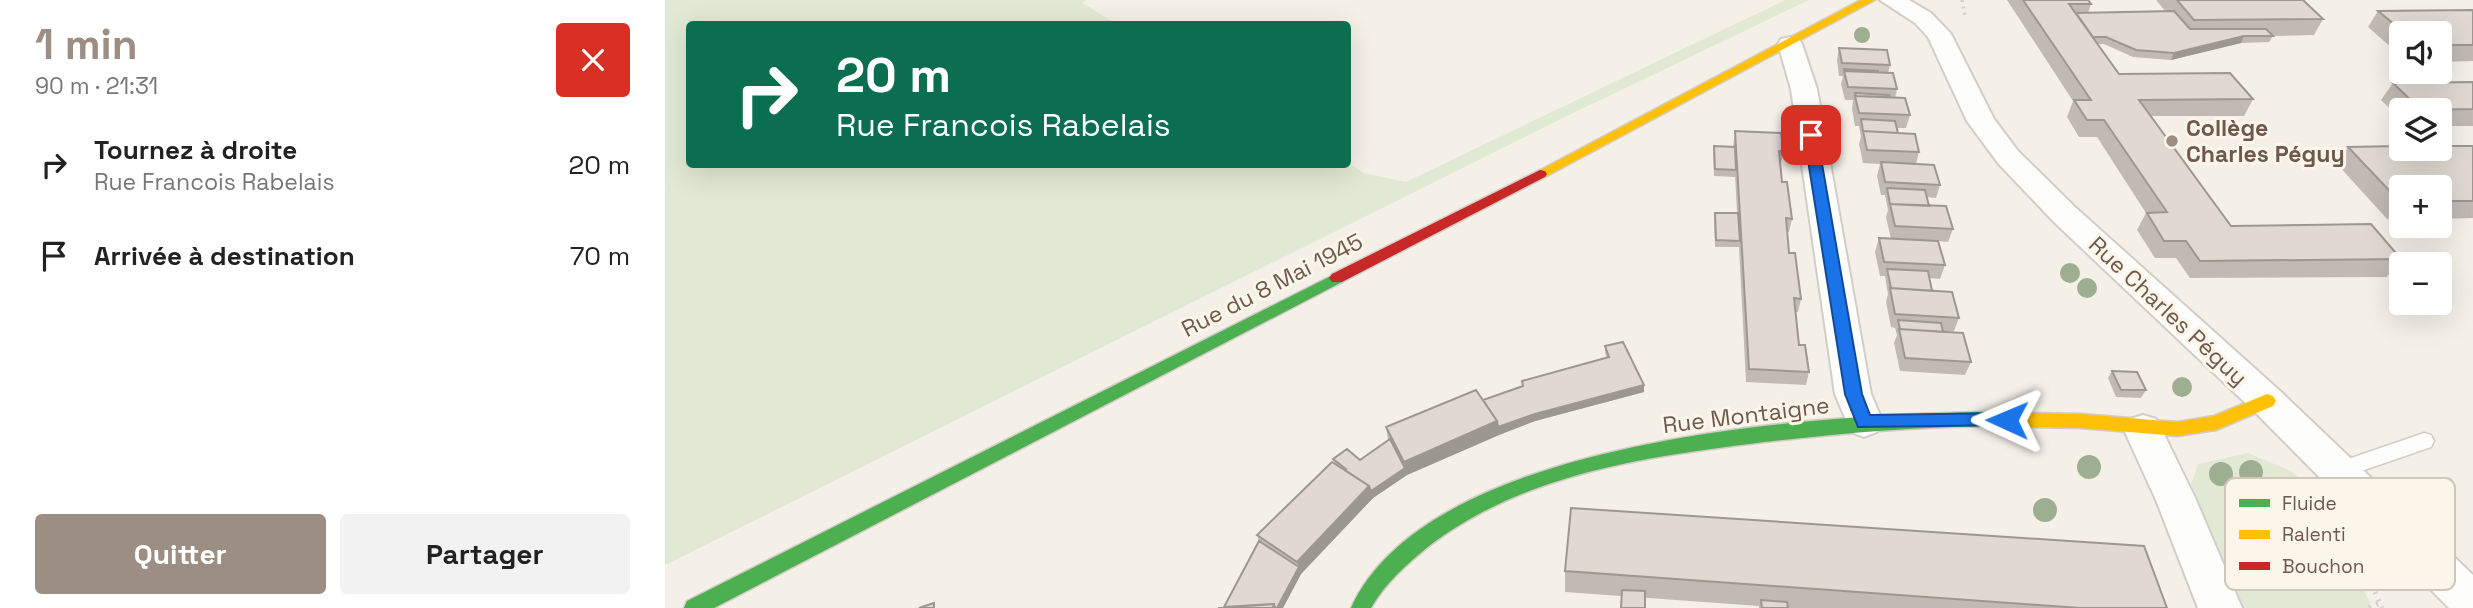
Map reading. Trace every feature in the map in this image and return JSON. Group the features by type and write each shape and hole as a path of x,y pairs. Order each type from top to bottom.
{"street":[{"name":"Rue du 8 Mai 1945","path":"694,608 1790,44 1869,0"},
{"name":"Rue Charles Péguy","path":"1892,0 1923,18 1939,34 1981,121 2008,157 2065,215 2267,401 2345,478"},
{"path":"1790,44 1804,89 1853,394 1864,422"},
{"name":"Rue Montaigne","path":"1361,608 1385,573 1418,539 1495,495 1594,463 1658,449 1864,422 1983,419 2080,421 2143,430 2196,428 2227,419 2267,401"},
{"path":"2143,430 2176,500 2220,608"},
{"name":"Rue Charles Péguy","path":"2455,585 2473,603"}],"lane":[{"path":"2338,471 2424,441"}],"path":[{"path":"2369,608 2380,603"}],"green space":[{"path":"665,0 1086,0 1082,3 1112,21 686,21 686,168 1351,168 1351,165 1364,173 1406,182 1785,0 1809,0 1567,116 665,565"},
{"path":"2248,453 2291,471 2299,478 2225,478 2225,567 2191,484 2198,464"},
{"path":"2235,590 2364,590 2372,608 2242,608"}],"building":[{"path":"2023,0 2088,0 2091,4 2069,4 2119,74 2230,73 2253,99 2139,100 2231,226 2371,224 2395,252 2389,252 2389,259 2200,261 2186,241 2164,241 2147,213 2167,212 2104,120 2087,120 2074,100 2091,100"},
{"path":"2177,0 2303,0 2323,19 2194,20"},
{"path":"2473,10 2473,45 2452,45 2452,21 2390,21 2378,11"},
{"path":"2174,11 2190,29 2266,29 2273,36 2244,36 2174,53 2136,50 2106,37 2093,37 2076,13"},
{"path":"1839,48 1887,50 1890,65 1842,63"},
{"path":"1844,69 1878,71 1878,72 1845,71"},
{"path":"1844,71 1893,73 1897,89 1848,87"},
{"path":"2473,82 2473,109 2452,109 2452,98 2409,98 2394,84 2452,84"},
{"path":"1855,93 1889,95 1890,97 1856,96"},
{"path":"1855,96 1905,98 1910,115 1859,113"},
{"path":"1861,119 1895,121 1898,133 1863,131"},
{"path":"1735,131 1781,133 1784,152 1779,151 1782,182 1787,182 1792,219 1786,218 1789,253 1795,253 1801,299 1794,298 1799,345 1805,345 1809,372 1749,369"},
{"path":"1863,131 1915,134 1919,152 1867,150"},
{"path":"1714,146 1735,147 1736,170 1715,169"},
{"path":"2389,146 2389,161 2452,161 2452,146 2473,146 2473,201 2452,201 2452,175 2389,175 2389,190 2348,147"},
{"path":"1881,162 1934,165 1940,185 1885,182"},
{"path":"1887,188 1925,190 1929,206 1890,204"},
{"path":"1890,204 1946,206 1953,229 1895,226"},
{"path":"1715,213 1738,213 1740,241 1716,240"},
{"path":"1879,238 1938,241 1945,265 1884,262"},
{"path":"1887,269 1928,271 1932,291 1891,288"},
{"path":"1890,288 1952,292 1959,318 1895,314"},
{"path":"1898,320 1941,323 1943,332 1900,329"},
{"path":"1899,329 1963,333 1971,362 1905,358"},
{"path":"1623,342 1644,385 1535,414 1498,427 1483,400 1523,386 1522,381 1609,357 1605,346"},
{"path":"2112,371 2137,372 2146,390 2121,390"},
{"path":"1476,390 1497,421 1404,462 1386,427"},
{"path":"1390,439 1405,468 1371,491 1369,486 1333,459 1347,449 1360,460"},
{"path":"1332,462 1369,486 1297,562 1257,535"},
{"path":"1571,508 2144,546 2167,608 2080,608 1565,571"},
{"path":"1259,541 1299,567 1277,608 1274,604 1224,607"},
{"path":"1622,590 1645,591 1645,608 1621,608"},
{"path":"1761,600 1787,602 1788,608 1762,608"},
{"path":"934,603 934,608 919,608"},
{"path":"1274,604 1273,608 1218,608"}],"traffic: fast":[{"path":"694,608 1337,278"},
{"path":"1361,608 1387,570 1444,524 1482,502 1522,484 1564,471 1651,451 1771,434 1897,422 1993,419"}],"traffic: slow":[{"path":"1540,174 1869,0"},
{"path":"1993,419 2081,421 2177,429 2216,423 2267,401"}],"traffic: jam":[{"path":"1337,278 1540,174"}],"place":[{"name":"Collège Charles Péguy","path":"2172,141"}],"route":[{"path":"1811,135 1833,284 1853,394 1864,422 2007,420"}]}
